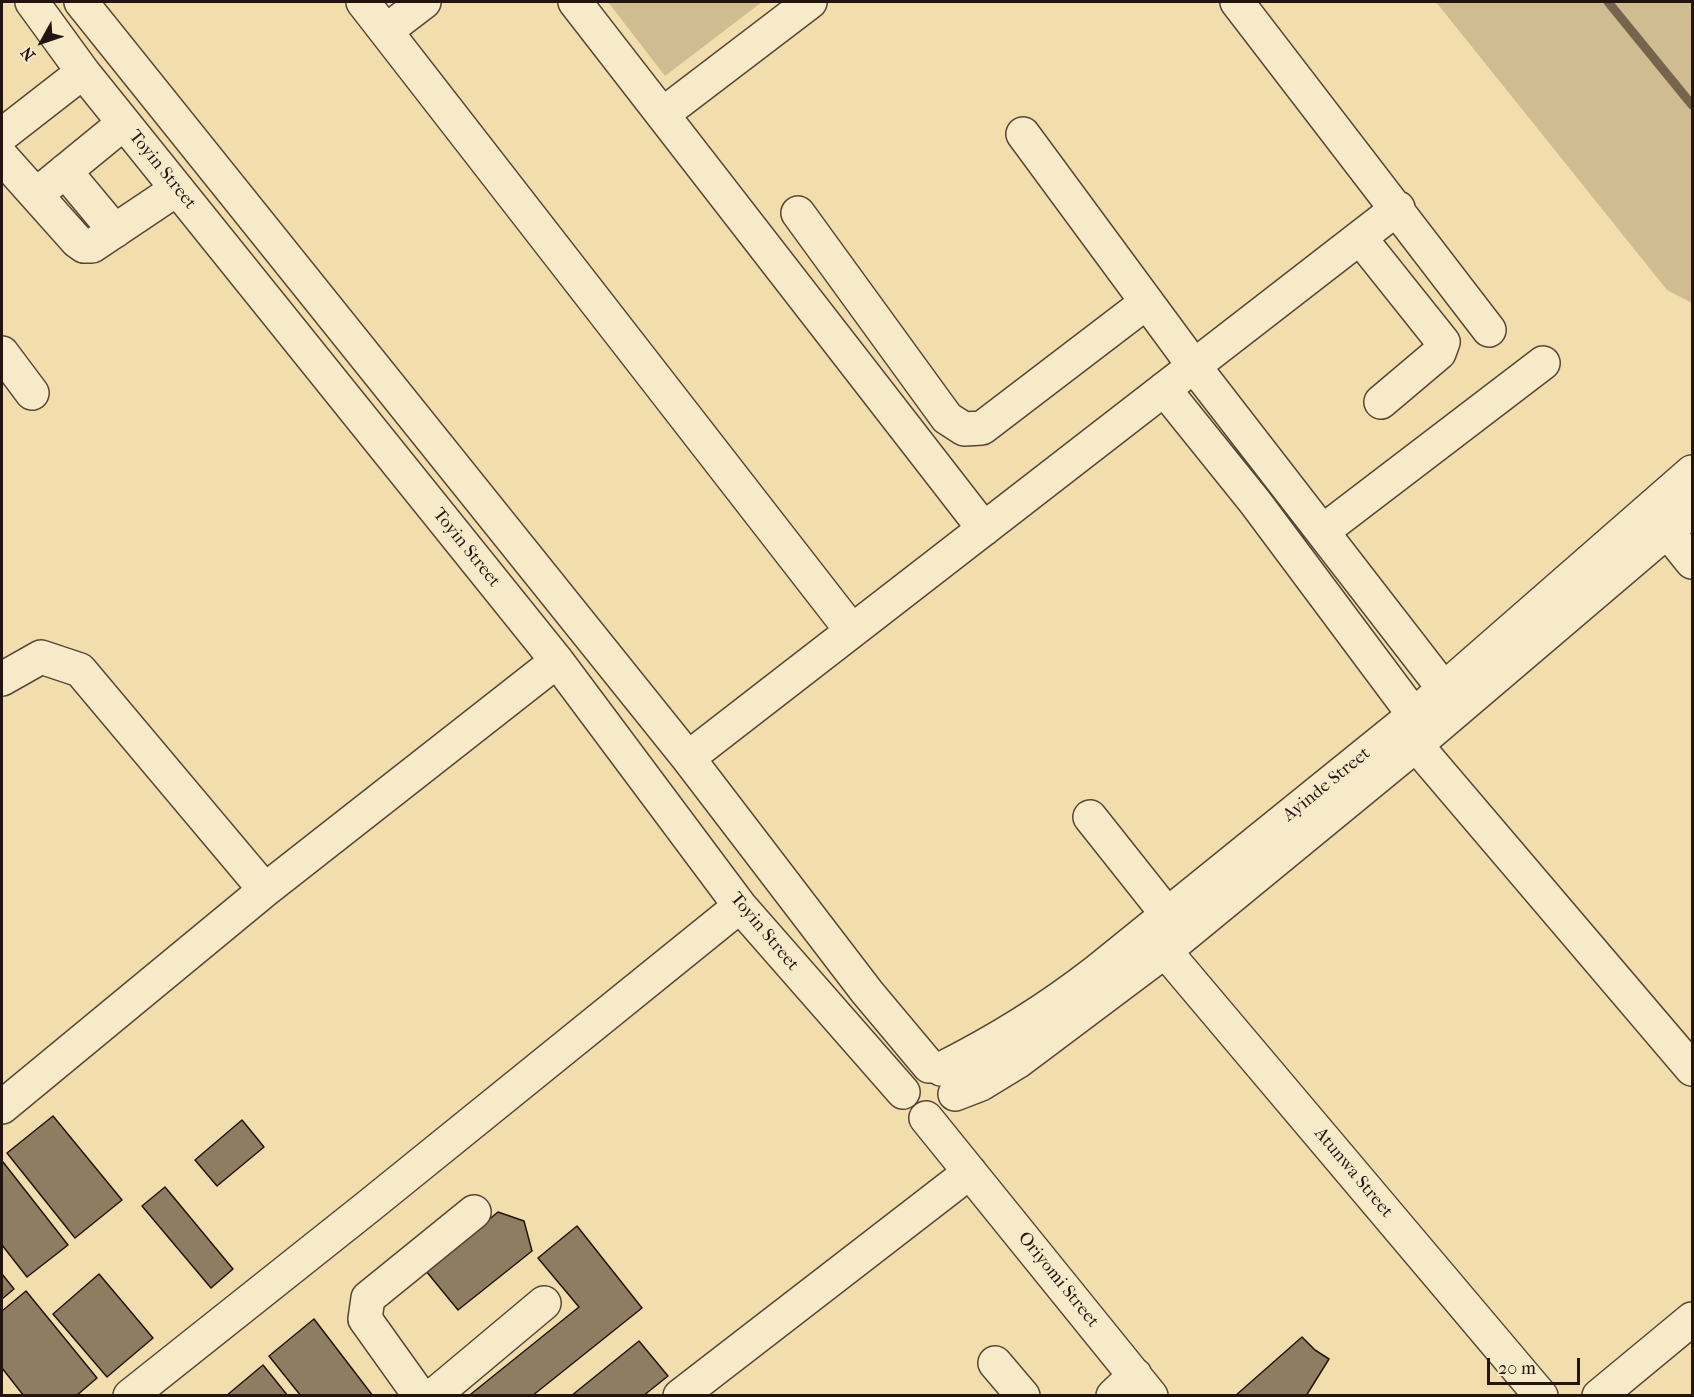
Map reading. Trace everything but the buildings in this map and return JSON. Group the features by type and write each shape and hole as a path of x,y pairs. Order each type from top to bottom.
{"street":[{"name":"Toyin Street","path":"32,2 83,72 556,661 740,906 903,1092 906,1104 914,1113 939,1092"},
{"path":"81,2 688,758 867,992 939,1092 967,1168 680,1395"},
{"path":"363,2 852,631"},
{"path":"386,31 424,2"},
{"path":"575,2 984,529"},
{"path":"663,114 810,2"},
{"path":"1238,2 1490,330"},
{"path":"2,135 83,72"},
{"path":"36,195 124,123"},
{"path":"1023,134 1194,366 1444,689"},
{"path":"2,157 77,242 84,246 92,246 177,189"},
{"path":"65,171 115,231"},
{"path":"688,758 1398,208"},
{"path":"798,213 947,418 963,429 982,428 1147,302"},
{"path":"1360,238 1443,342 1439,353 1381,402"},
{"path":"2,353 32,393"},
{"path":"1323,531 1543,363"},
{"path":"1164,389 1255,502 1415,730 1692,1069"},
{"name":"Ayinde Street","path":"939,1092 981,1084 1017,1062 1165,951 1415,730 1444,689 1692,472"},
{"path":"1255,502 1284,480"},
{"name":"Ayinde Street","path":"939,1092 993,1042 1054,1004 1167,914 1415,730 1692,510"},
{"path":"1667,531 1692,562"},
{"path":"2,679 41,657 80,670 265,890"},
{"path":"2,1107 265,890 556,661"},
{"path":"1090,817 1167,914"},
{"path":"130,1395 369,1206 740,906"},
{"name":"Atunwa Street","path":"1165,951 1541,1395"},
{"name":"Oriyomi Street","path":"967,1168 1133,1389"},
{"path":"420,1395 365,1319 368,1298 474,1212"},
{"path":"433,1395 544,1303"},
{"path":"1599,1395 1692,1318"},
{"path":"995,1363 1023,1395"}],"shaded area":[{"path":"608,2 762,2 665,76"},
{"path":"1436,2 1692,2 1692,303 1667,290"}],"waterway":[{"path":"1608,2 1692,105"}]}
